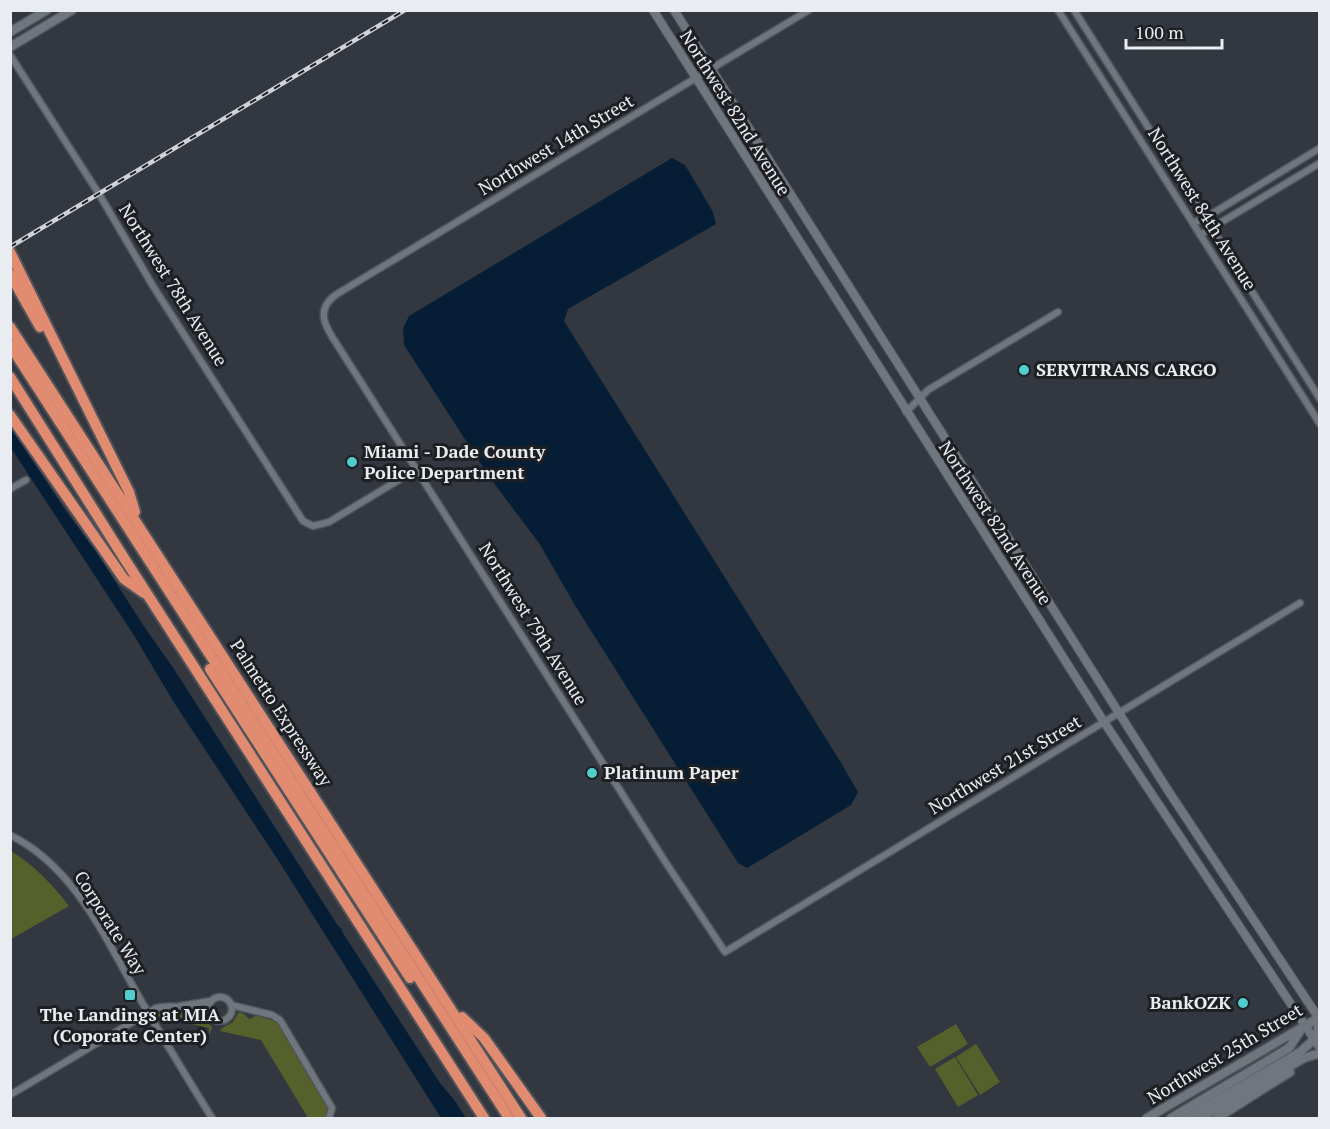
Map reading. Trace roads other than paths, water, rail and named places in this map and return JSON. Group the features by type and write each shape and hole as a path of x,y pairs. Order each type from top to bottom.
{"highway":[{"path":"10,252 14,269 129,492 138,523"},
{"name":"Palmetto Expressway","path":"10,327 451,1007 521,1119"},
{"path":"10,345 509,1119"},
{"path":"10,358 501,1119"},
{"path":"10,376 482,1117"},
{"path":"10,415 124,579 149,597"},
{"path":"451,1007 484,1038 541,1119"}],"main road":[{"path":"10,32 47,10"},
{"path":"10,47 72,10"},
{"path":"1186,1119 1317,1044 1319,1018"},
{"name":"Northwest 25th Street","path":"1147,1119 1319,1018"},
{"path":"1172,1119 1289,1048 1304,1025"},
{"path":"1201,1119 1215,1115 1304,1058 1320,1053"},
{"path":"1215,1115 1225,1097"}],"street":[{"name":"Northwest 82nd Avenue","path":"653,10 1104,722 1317,1044"},
{"name":"Northwest 82nd Avenue","path":"674,10 1119,713 1319,1018"},
{"name":"Northwest 14th Street","path":"323,311 327,302 336,295 809,10"},
{"name":"Northwest 84th Avenue","path":"1059,10 1320,424"},
{"name":"Northwest 84th Avenue","path":"1074,10 1320,399"},
{"name":"Northwest 78th Avenue","path":"10,55 99,194 157,293 303,521 313,526 329,522 417,469"},
{"path":"1193,223 1205,218 1320,147"},
{"path":"1200,235 1320,163"},
{"name":"Northwest 79th Avenue","path":"323,311 328,330 724,952"},
{"path":"906,412 928,390 1058,312"},
{"path":"10,489 26,480"},
{"name":"Northwest 21st Street","path":"724,952 1300,603"},
{"name":"Corporate Way","path":"10,835 45,857 82,900 212,1119"},
{"path":"1210,883 1224,875"},
{"path":"10,1095 148,1012 162,1006 204,1013 217,1021 225,1020 231,1014 229,1001 222,997 200,1004 174,1007"},
{"path":"211,1001 208,1010 212,1018"},
{"path":"231,1005 280,1020 333,1108 330,1119"}],"water":[{"path":"672,158 685,165 713,212 716,224 568,309 564,321 858,792 851,805 747,868 738,863 576,607 539,543 490,478 404,345 403,329 409,316"},
{"path":"11,428 174,669 440,1083 466,1118 441,1118 278,860 173,701 135,637 11,448"}],"railway":[{"path":"10,247 405,10"}],"place":[{"name":"SERVITRANS CARGO","path":"1024,370"},
{"name":"Miami - Dade County Police Department","path":"352,462"},
{"name":"Platinum Paper","path":"592,773"},
{"name":"The Landings at MIA (Coporate Center)","path":"130,995"},
{"name":"BankOZK","path":"1243,1003"}]}
